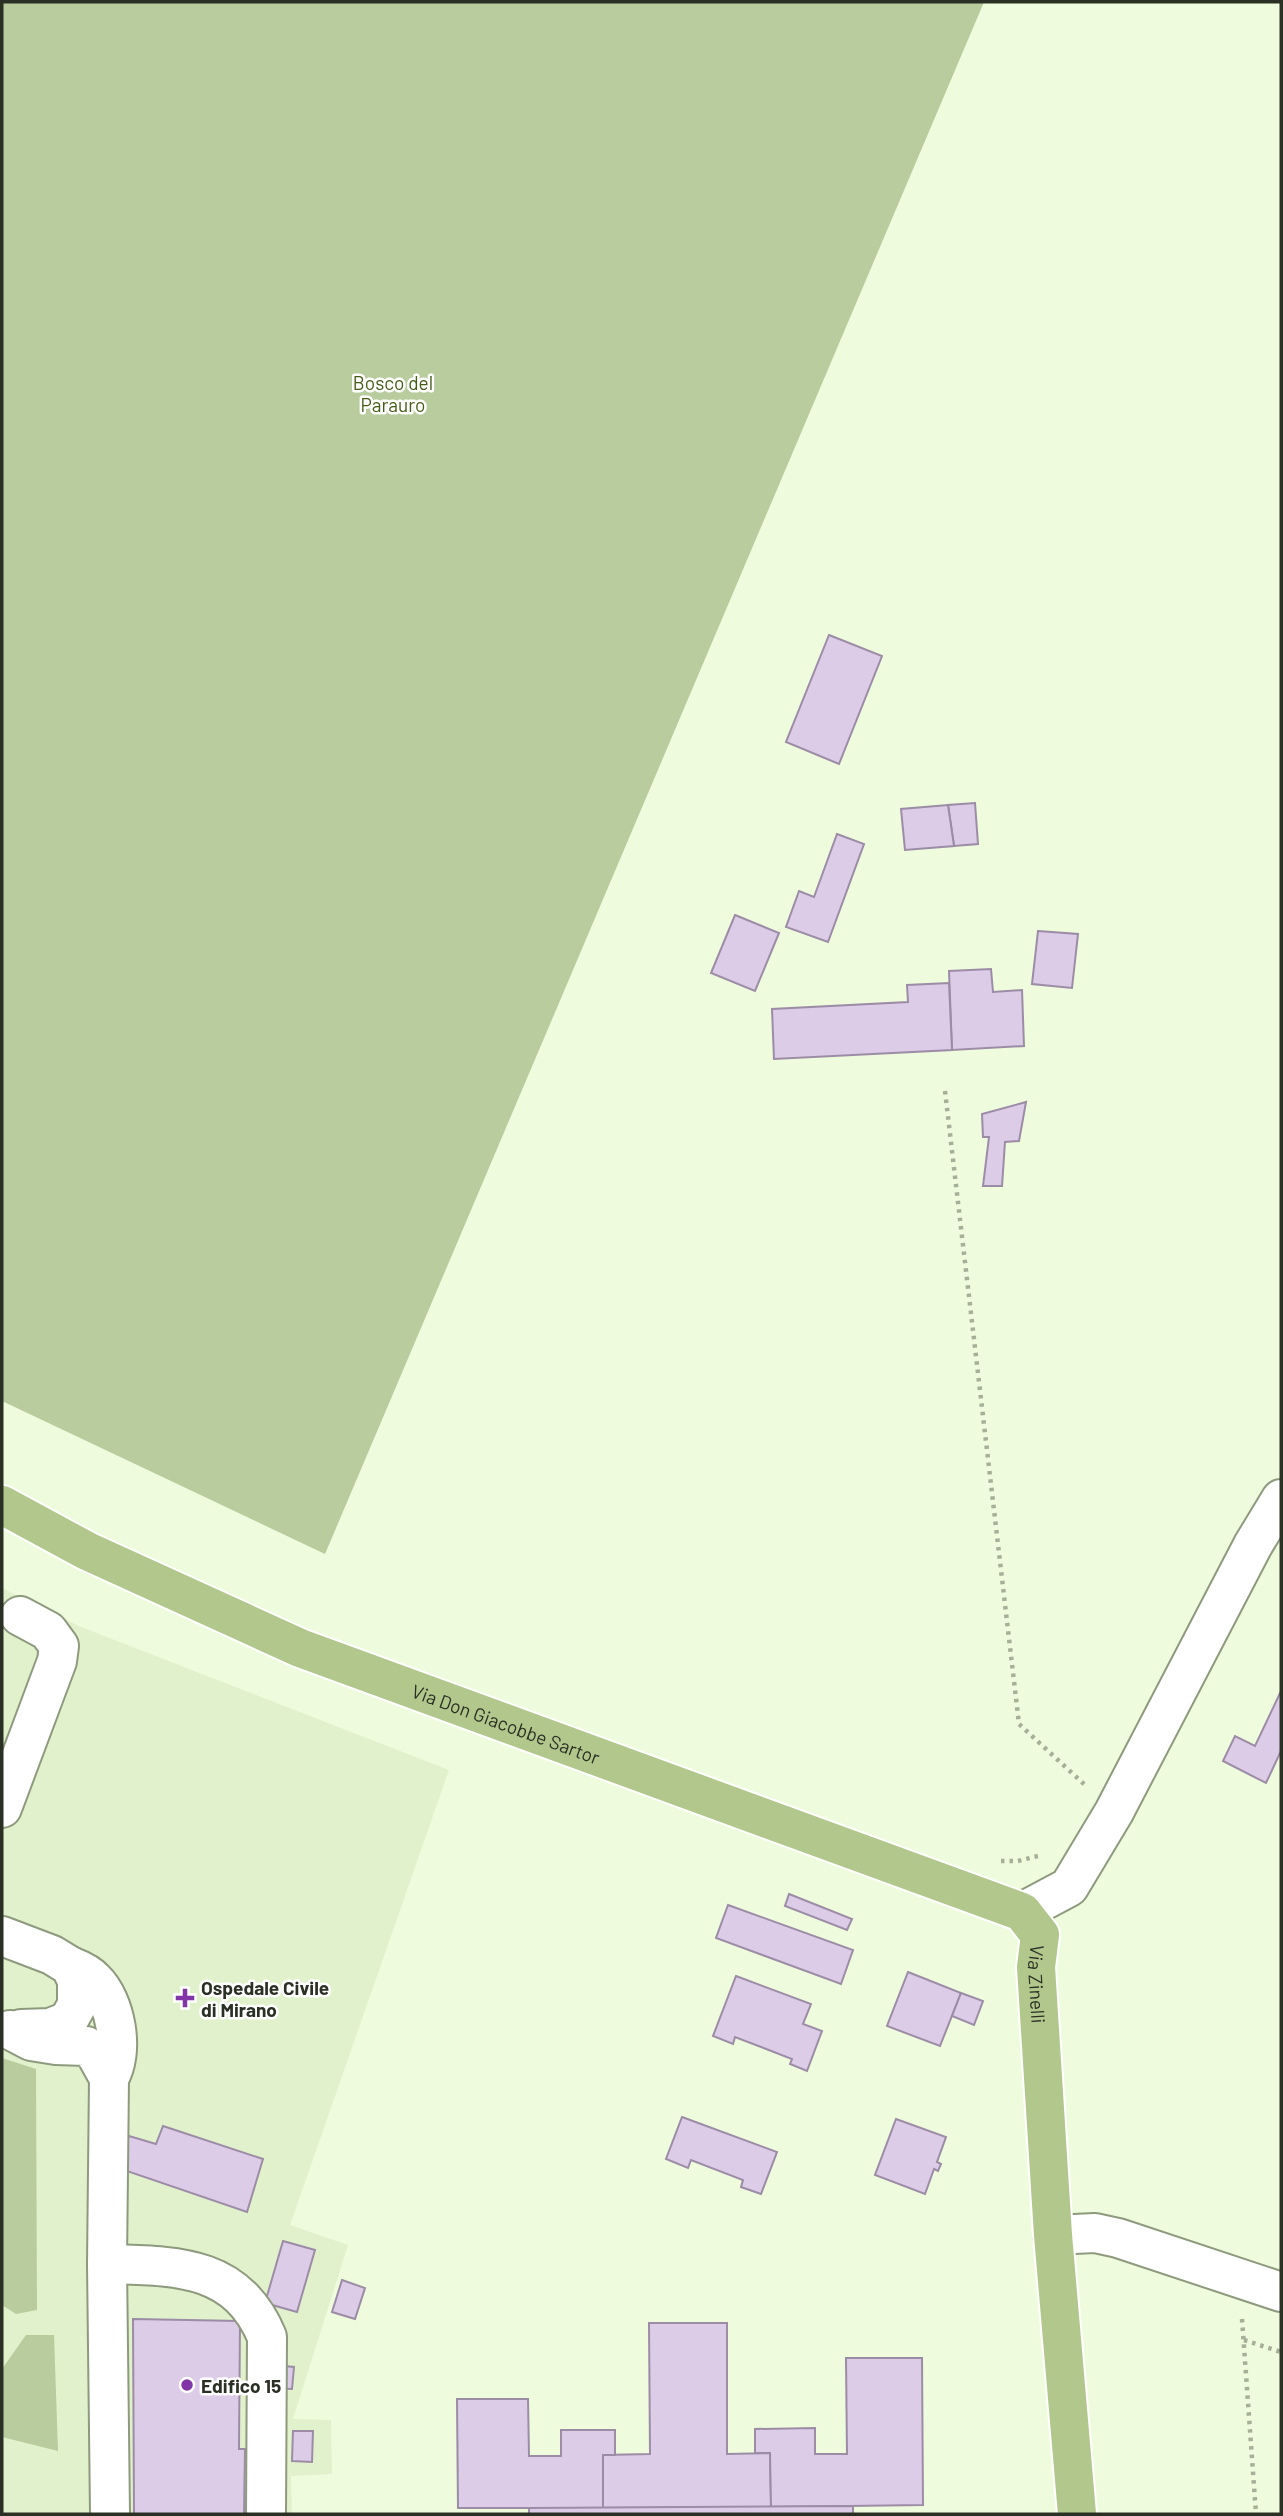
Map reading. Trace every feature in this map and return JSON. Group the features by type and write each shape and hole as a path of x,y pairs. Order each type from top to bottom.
{"main road":[{"name":"Via Don Giacobbe Sartor","path":"2,1505 87,1551 300,1648 1022,1912"},
{"name":"Via Zinelli","path":"1022,1912 1040,1935 1036,1967 1053,2235 1077,2514"}],"street":[{"path":"1022,1912 1069,1887 1114,1812 1253,1545 1281,1499"},
{"path":"2,1808 57,1661 59,1646 48,1631 20,1616"},
{"path":"2,1936 52,1955 95,1980 106,1999 118,2041 116,2067 109,2078"},
{"path":"6,2028 50,2028 68,2021 78,2005 77,1980 70,1966"},
{"path":"6,2028 31,2041 86,2046 96,2053 109,2078 107,2264 110,2514"},
{"path":"1053,2235 1095,2234 1118,2238 1281,2292"},
{"path":"107,2264 177,2267 209,2275 229,2286 260,2319 267,2337 266,2514"}],"path":[{"path":"945,1091 1018,1724 1114,1812"},
{"path":"1241,2307 1256,2514"},
{"path":"1244,2340 1281,2353"}],"shaded area":[{"name":"Ospedale Civile di Mirano","path":"2,1588 81,1627 449,1770 290,2225 348,2245 293,2419 331,2420 332,2474 291,2476 292,2514 2,2514"}],"green space":[{"name":"Bosco del Parauro","path":"2,2 984,2 325,1554 2,1401"},
{"path":"2,2058 36,2069 37,2310 16,2314 2,2305"},
{"path":"26,2335 54,2335 58,2451 2,2437 2,2369"}],"building":[{"path":"829,635 882,656 839,764 786,742"},
{"path":"975,803 978,844 954,846 948,805"},
{"path":"948,805 954,846 905,850 901,809"},
{"path":"837,834 864,844 828,942 786,927 799,891 814,897"},
{"path":"735,915 779,933 755,991 711,973"},
{"path":"1038,931 1078,934 1072,988 1032,984"},
{"path":"991,969 993,992 1022,990 1024,1046 952,1050 949,971"},
{"path":"949,983 952,1050 774,1059 772,1009 908,1002 907,985"},
{"path":"1026,1102 1019,1141 1005,1142 1002,1186 983,1186 989,1137 983,1137 982,1114"},
{"path":"1281,1691 1281,1751 1266,1783 1223,1761 1235,1736 1255,1746"},
{"path":"789,1894 852,1919 847,1930 785,1906"},
{"path":"728,1905 853,1950 841,1984 716,1938"},
{"path":"908,1972 961,1993 940,2046 887,2026"},
{"path":"736,1976 811,2004 803,2024 822,2031 807,2071 790,2064 792,2059 735,2037 733,2044 713,2036"},
{"path":"961,1993 983,2001 974,2025 952,2016"},
{"path":"682,2117 777,2152 761,2194 741,2187 743,2180 691,2160 688,2168 666,2159"},
{"path":"896,2119 946,2137 937,2162 941,2164 938,2171 934,2169 925,2194 875,2175"},
{"path":"163,2126 263,2159 247,2212 118,2168 129,2136 156,2144"},
{"path":"283,2241 315,2250 297,2312 265,2303"},
{"path":"342,2280 365,2288 355,2319 332,2312"},
{"name":"Edifico 15","path":"133,2319 240,2321 239,2449 245,2449 244,2514 134,2514"},
{"path":"649,2323 727,2323 727,2454 770,2453 771,2507 603,2508 603,2455 650,2454"},
{"path":"846,2358 922,2358 923,2505 771,2507 770,2453 755,2453 755,2429 815,2428 815,2454 847,2454"},
{"path":"273,2365 294,2367 292,2389 271,2388"},
{"path":"457,2399 528,2399 529,2456 561,2456 561,2430 615,2430 615,2455 603,2455 603,2508 458,2508"},
{"path":"293,2431 313,2431 312,2462 292,2461"},
{"path":"853,2506 853,2514 529,2514 529,2508"}],"place":[{"name":"Ospedale Civile di Mirano","path":"185,1998"},
{"name":"Edifico 15","path":"187,2385"}]}
